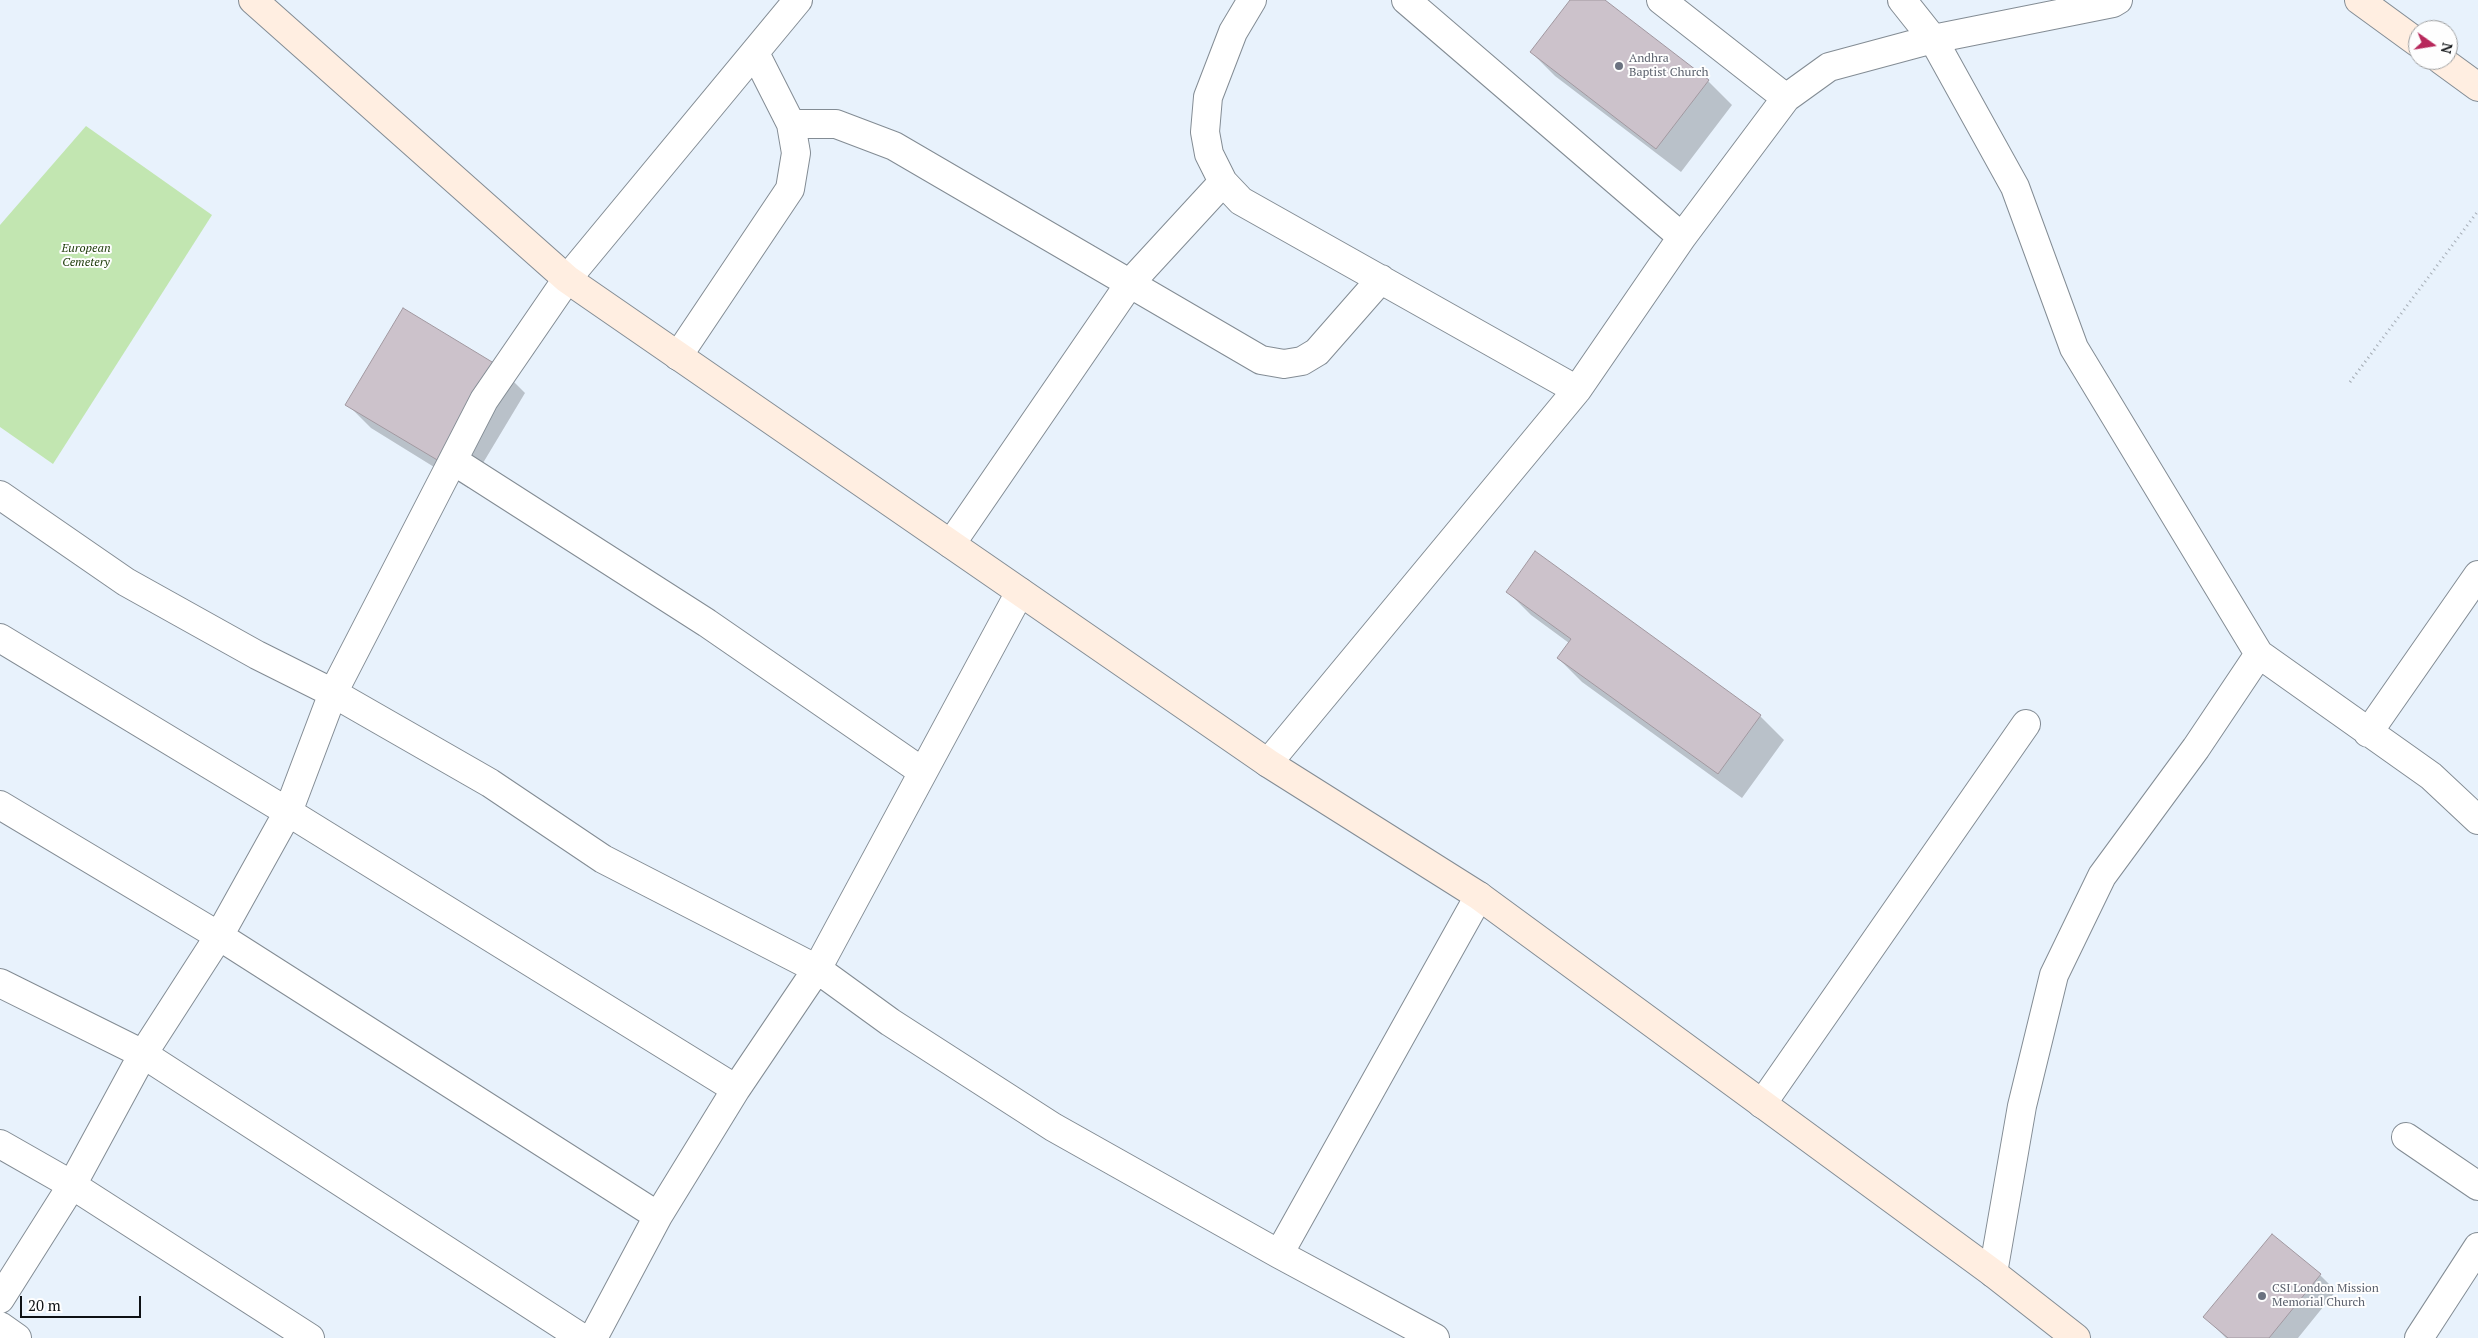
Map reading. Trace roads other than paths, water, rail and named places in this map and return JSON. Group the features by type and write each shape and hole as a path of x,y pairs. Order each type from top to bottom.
{"main road":[{"path":"253,0 567,279 1268,763 1479,896 1993,1273 2076,1338"},
{"path":"2359,0 2408,36"},
{"path":"2455,70 2478,87"}],"street":[{"path":"0,1299 72,1185 143,1054 219,936 288,812 333,693 484,400 567,279 798,0"},
{"path":"1252,0 1233,32 1208,98 1205,132 1209,154 1223,182 1241,200 1577,390"},
{"path":"1406,0 1682,237"},
{"path":"1660,0 1786,98"},
{"path":"1902,0 1933,39 2015,187 2074,348 2259,654 2431,776 2478,820"},
{"path":"1268,763 1577,390 1682,237 1786,98 1829,67 1933,39 2113,3 2118,0"},
{"path":"678,356 790,189 796,153 791,124 754,53"},
{"path":"791,124 836,124 894,146 1261,360 1284,364 1302,361 1317,352 1381,279"},
{"path":"951,544 1130,283 1223,182"},
{"path":"454,461 707,623 923,772"},
{"path":"0,495 126,582 258,655 333,693 490,783 603,859 817,969 897,1027 1053,1128 1279,1254 1435,1338"},
{"path":"2368,732 2478,575"},
{"path":"593,1338 658,1216 736,1089 817,969 1020,592"},
{"path":"0,638 288,812 736,1089"},
{"path":"1993,1273 2022,1106 2054,976 2102,876 2196,748 2259,654"},
{"path":"1762,1104 2026,724"},
{"path":"0,806 219,936 658,1216"},
{"path":"1279,1254 1479,896"},
{"path":"0,983 143,1054 582,1338"},
{"path":"2406,1137 2478,1186"},
{"path":"0,1144 72,1185 310,1338"},
{"path":"2419,1338 2478,1247"},
{"path":"0,1326 17,1338"}],"place":[{"name":"Andhra Baptist Church","path":"1619,66"},
{"name":"CSI London Mission Memorial Church","path":"2262,1296"}],"park label":[{"name":"European Cemetery","path":"86,256"}]}
